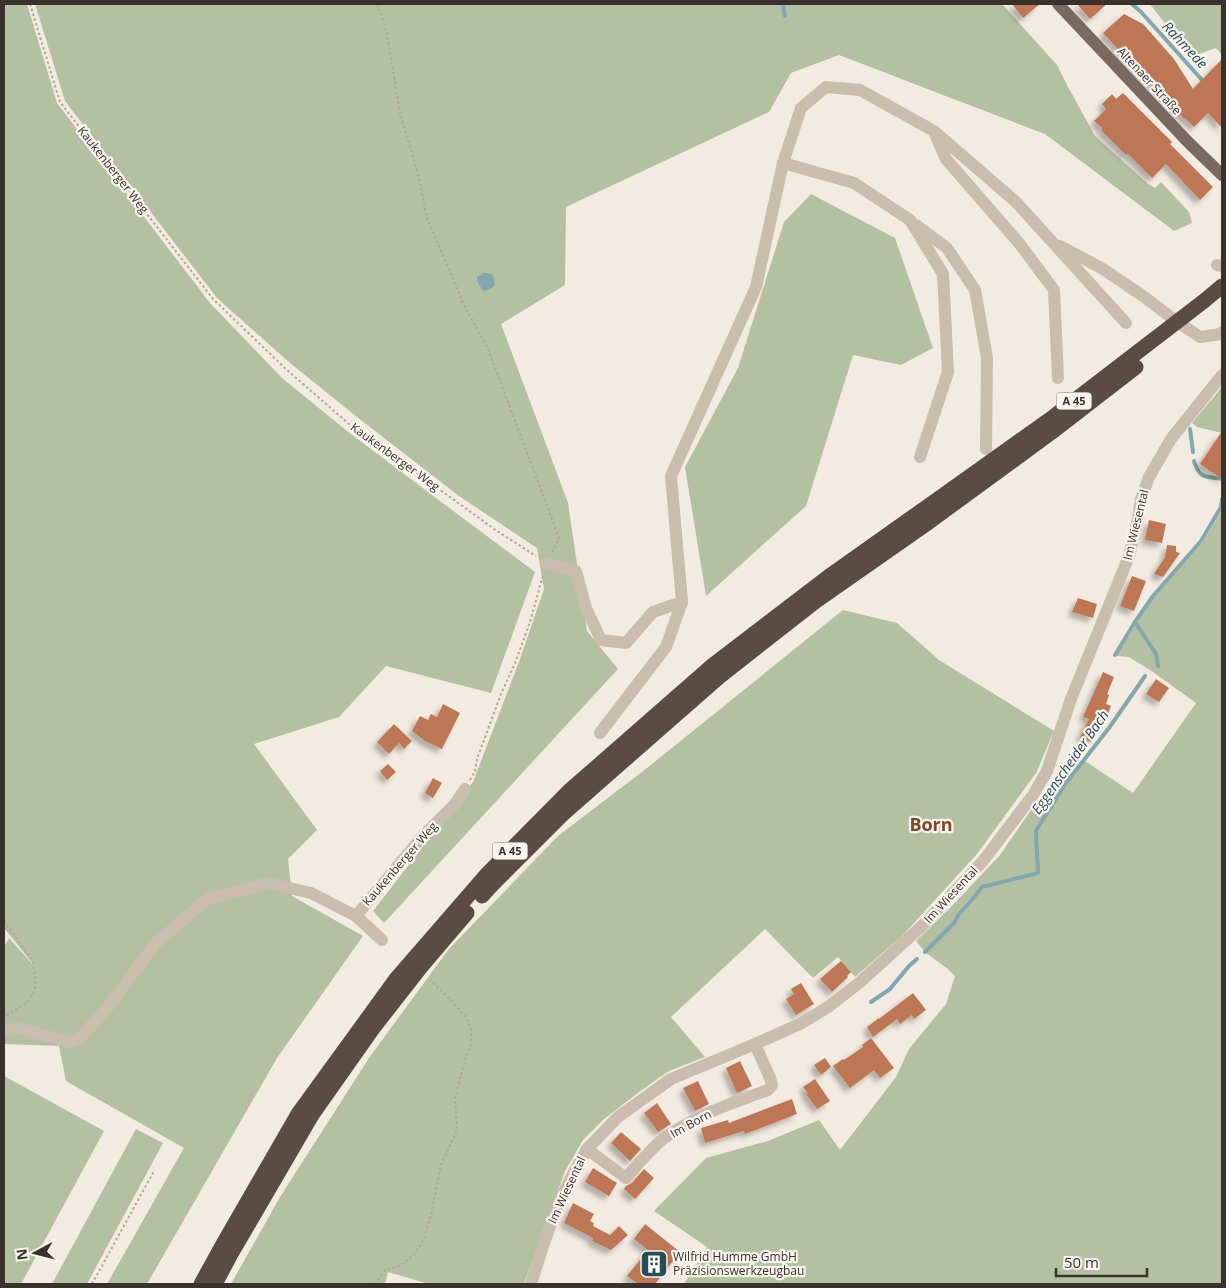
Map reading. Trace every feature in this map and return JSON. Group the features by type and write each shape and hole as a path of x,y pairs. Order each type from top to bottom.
{"highway":[{"name":"A 45","path":"215,1284 230,1254 312,1115 374,1027 421,967 493,884 564,813 719,678 1222,286"},
{"name":"A 45","path":"201,1284 298,1114 396,979 488,873 569,791 713,665 832,574 925,517 1052,432 1222,298"}],"main road":[{"name":"Altenaer Straße","path":"1058,4 1187,141 1222,175"}],"street":[{"path":"600,733 666,648 682,602 671,476 756,287 783,162 801,108 826,87 860,90 934,131 1016,202 1126,323"},
{"path":"934,131 946,159 1019,243 1054,290 1058,378"},
{"path":"783,162 854,183 910,220 947,248 975,290 987,358 986,449"},
{"path":"910,220 943,274 948,372 920,456"},
{"path":"1052,242 1103,269 1200,337 1221,334 1222,332"},
{"name":"Im Wiesental","path":"531,1284 561,1198 575,1170 587,1149 618,1117 671,1079 800,1024 828,1007 898,949 983,861 1033,795 1047,771 1071,699 1129,556 1141,499 1148,477 1170,439 1222,375"},
{"path":"546,563 576,572 586,608 601,640 626,643 653,612 682,602"},
{"name":"Kaukenberger Weg","path":"356,916 421,838 466,789"},
{"path":"4,1031 17,1028 70,1042 80,1038 109,1006 155,944 207,899 268,883 311,893 356,916 382,940"},
{"name":"Im Born","path":"587,1149 626,1178 646,1155 675,1131 712,1112 768,1090 772,1085 755,1044"}],"path":[{"name":"Kaukenberger Weg","path":"30,4 60,102 212,299 287,370 349,424 497,531 546,563"},
{"path":"377,4 386,29 400,113 418,170 427,218 464,305 488,349 559,538 546,563 530,622 515,663 497,703 477,759 475,771 466,789"},
{"path":"4,921 33,961 35,976 35,989 27,1003 4,1018"},
{"path":"374,1284 386,1270 400,1266 414,1254 421,1244 430,1219 441,1165 457,1130 455,1098 471,1043 471,1030 466,1017 430,980"},
{"path":"92,1284 154,1171"}],"green space":[{"path":"4,4 27,4 57,103 210,303 282,378 347,431 535,572 491,693 386,666 339,717 254,744 317,830 288,859 292,896 363,936 277,1058 147,1284 107,1284 184,1148 66,1081 59,1046 4,1044 4,947 9,938 37,969 4,928"},
{"path":"35,4 1002,4 1057,65 1095,136 1148,184 1155,188 1161,182 1189,212 1192,223 1174,231 1045,134 839,55 791,73 769,112 566,207 565,285 501,324 568,503 587,631 618,669 384,923 373,911 473,782 520,659 544,589 537,548 459,496 357,417 290,363 217,298 65,101"},
{"path":"1150,4 1222,4 1222,55 1216,48 1191,57"},
{"path":"811,194 895,238 933,348 901,365 853,355 806,506 706,596 685,467 738,368 784,222"},
{"path":"1222,387 1222,433 1197,427 1192,423"},
{"path":"1222,510 1222,1284 684,1284 707,1247 654,1211 706,1158 768,1141 819,1120 840,1150 896,1077 909,1049 946,1004 955,976 925,952 955,923 960,914 982,888 1039,874 1038,832 1066,784 1085,761 1133,793 1196,703 1129,657 1116,656 1154,596 1203,542"},
{"path":"843,610 897,623 939,660 1054,731 1036,773 977,854 903,935 855,977 838,957 813,978 765,929 671,1017 705,1057 669,1071 603,1120 583,1140 565,1171 524,1284 429,1284 388,1272 385,1284 231,1284 280,1197 369,1058 448,950 558,836 647,768"},
{"path":"1038,800 1049,808 1035,831 1037,873 981,886 958,913 954,923 924,951 916,941 1000,855"},
{"path":"4,1076 104,1131 21,1284 4,1284"},
{"path":"136,1129 163,1143 87,1284 52,1284"}],"water":[{"path":"483,273 493,275 495,285 483,291 477,281 477,277"}],"building":[{"path":"1012,4 1040,4 1023,18"},
{"path":"1077,4 1107,4 1090,19"},
{"path":"1124,14 1143,24 1174,59 1193,89 1222,59 1222,128 1208,113 1194,127 1184,119 1103,33"},
{"path":"1123,93 1172,142 1170,144 1213,187 1200,200 1166,164 1152,178 1128,154 1126,155 1094,121 1106,109 1102,104 1112,94 1116,99"},
{"path":"1222,431 1222,479 1200,464"},
{"path":"1149,520 1166,524 1162,543 1145,540"},
{"path":"1167,545 1176,546 1176,552 1180,553 1163,577 1154,574 1165,557"},
{"path":"1132,576 1146,581 1134,611 1120,606"},
{"path":"1078,598 1097,604 1093,618 1072,612"},
{"path":"1103,672 1114,677 1107,694 1109,695 1106,704 1111,706 1108,714 1105,713 1091,742 1080,737 1089,719 1083,717"},
{"path":"1156,679 1169,688 1159,702 1146,694"},
{"path":"443,704 460,713 442,749 425,741 412,731 420,716 428,720 431,714 437,717"},
{"path":"394,724 412,741 404,749 399,743 389,754 377,742"},
{"path":"388,764 396,772 387,780 380,771"},
{"path":"433,778 442,783 433,798 425,793"},
{"path":"841,961 851,972 832,992 820,979"},
{"path":"801,983 814,1004 796,1015 786,999 794,994 791,989"},
{"path":"913,993 926,1010 914,1019 912,1015 900,1024 897,1019 873,1037 867,1027"},
{"path":"871,1038 894,1068 880,1078 874,1070 850,1088 833,1066 863,1047 862,1045"},
{"path":"825,1058 831,1067 821,1075 814,1065"},
{"path":"740,1061 752,1086 737,1093 726,1068"},
{"path":"815,1079 830,1101 817,1109 803,1087"},
{"path":"698,1081 709,1104 695,1111 683,1088"},
{"path":"792,1099 797,1114 745,1134 744,1131 705,1143 701,1128 728,1120 729,1123"},
{"path":"657,1103 671,1124 658,1132 644,1113"},
{"path":"621,1132 641,1149 630,1161 611,1143"},
{"path":"593,1168 617,1183 609,1196 585,1182"},
{"path":"644,1169 654,1178 635,1199 624,1189"},
{"path":"573,1203 594,1214 590,1221 594,1223 593,1226 610,1235 619,1226 628,1235 611,1250 592,1241 593,1238 564,1223"},
{"name":"Wilfrid Humme GmbH Präzisionswerkzeugbau","path":"645,1224 680,1252 655,1284 638,1284 627,1276 648,1250 634,1239"}],"waterway":[{"path":"783,4 785,16"},
{"name":"Rahmede","path":"1132,4 1202,80"},
{"name":"Eggenscheider Bach","path":"1190,429 1193,452"},
{"name":"Eggenscheider Bach","path":"1194,461 1196,467 1204,476 1222,479"},
{"name":"Eggenscheider Bach","path":"1158,666 1156,654 1135,622 1153,596 1201,541 1221,507 1222,499"},
{"path":"1115,655 1135,622"},
{"name":"Eggenscheider Bach","path":"925,952 954,923 959,914 982,887 1038,873 1036,831 1065,784 1109,728 1145,676"},
{"name":"Eggenscheider Bach","path":"871,1002 890,989 917,959"}],"place":[{"name":"Wilfrid Humme GmbH Präzisionswerkzeugbau","path":"654,1264"}],"district":[{"name":"Born","path":"931,825"}]}
